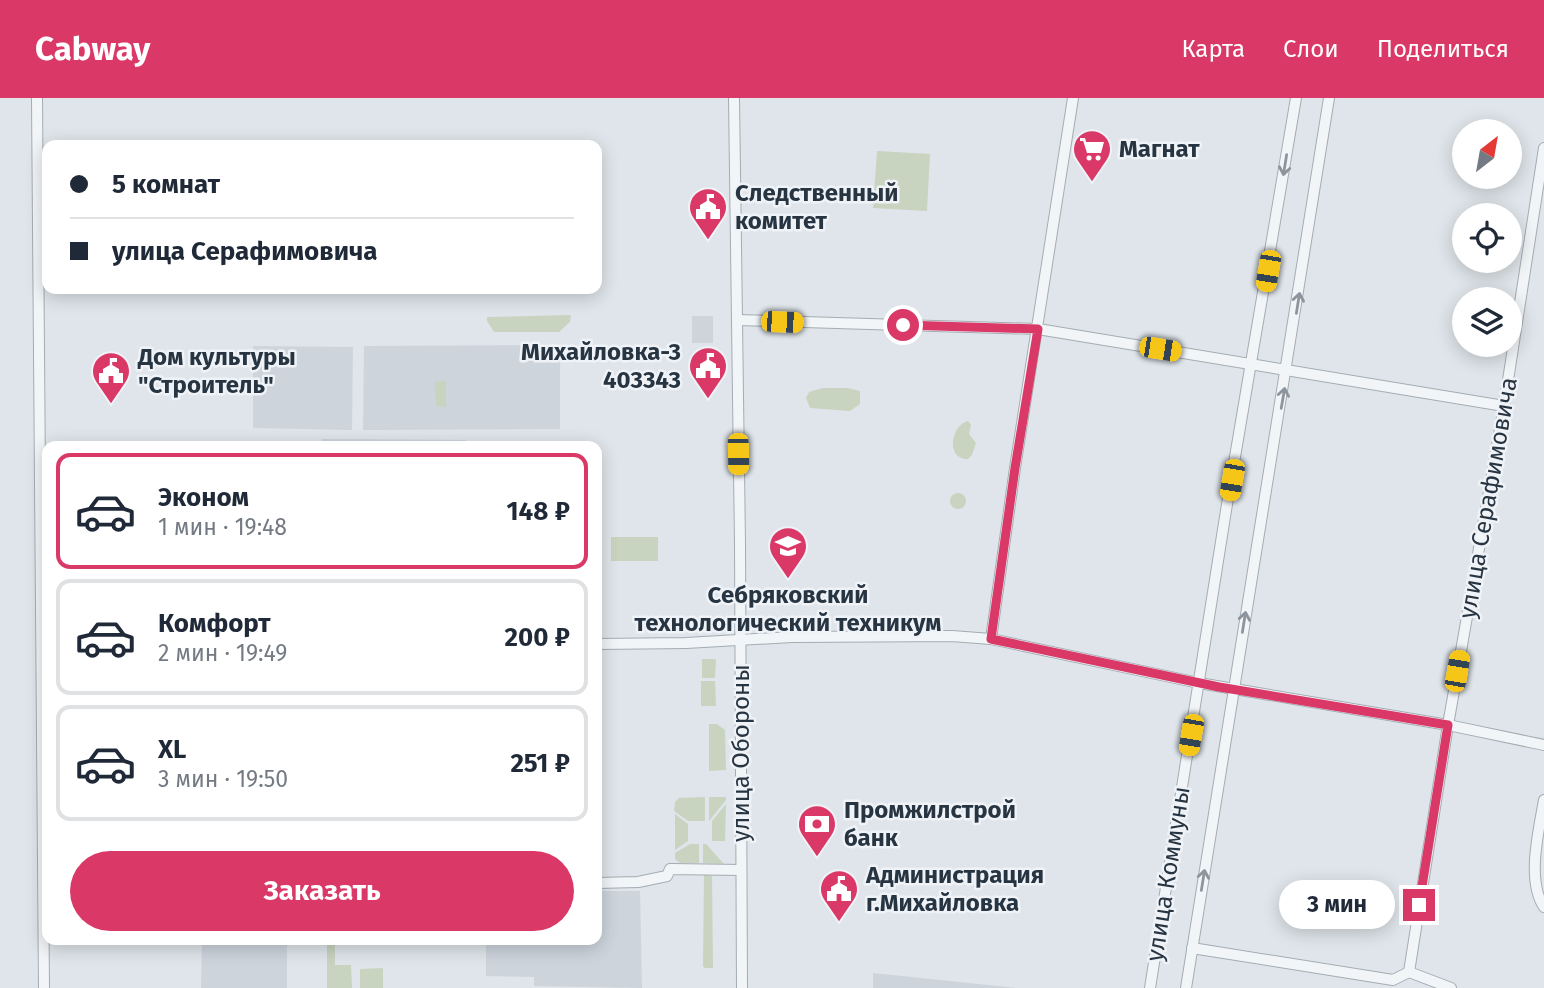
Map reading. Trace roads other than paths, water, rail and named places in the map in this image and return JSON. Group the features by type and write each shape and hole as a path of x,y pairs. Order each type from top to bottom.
{"street":[{"path":"37,98 42,524"},
{"name":"улица Обороны","path":"734,98 742,988"},
{"path":"991,639 1073,98"},
{"name":"улица Коммуны","path":"1150,988 1228,498 1296,98"},
{"name":"улица Коммуны","path":"1186,988 1329,98"},
{"name":"улица Серафимовича","path":"1409,972 1448,725 1504,406 1544,148"},
{"path":"737,320 1038,329 1504,406"},
{"path":"602,644 740,641 792,637 952,636 991,639 1199,683 1448,725 1544,745"},
{"path":"1544,800 1535,859 1537,890 1544,907"},
{"path":"602,883 638,882 667,876 670,869 741,870"},
{"path":"44,988 45,945"},
{"path":"1192,948 1393,980 1409,972 1451,988"}],"place":[{"name":"Магнат","path":"1092,183"},
{"name":"Следственный комитет","path":"708,241"},
{"name":"Михайловка-3 403343","path":"708,400"},
{"name":"Дом культуры \"Строитель\"","path":"111,405"},
{"name":"Себряковский технологический техникум","path":"788,580"},
{"name":"Промжилстрой банк","path":"817,858"},
{"name":"Администрация г.Михайловка","path":"839,923"}]}
